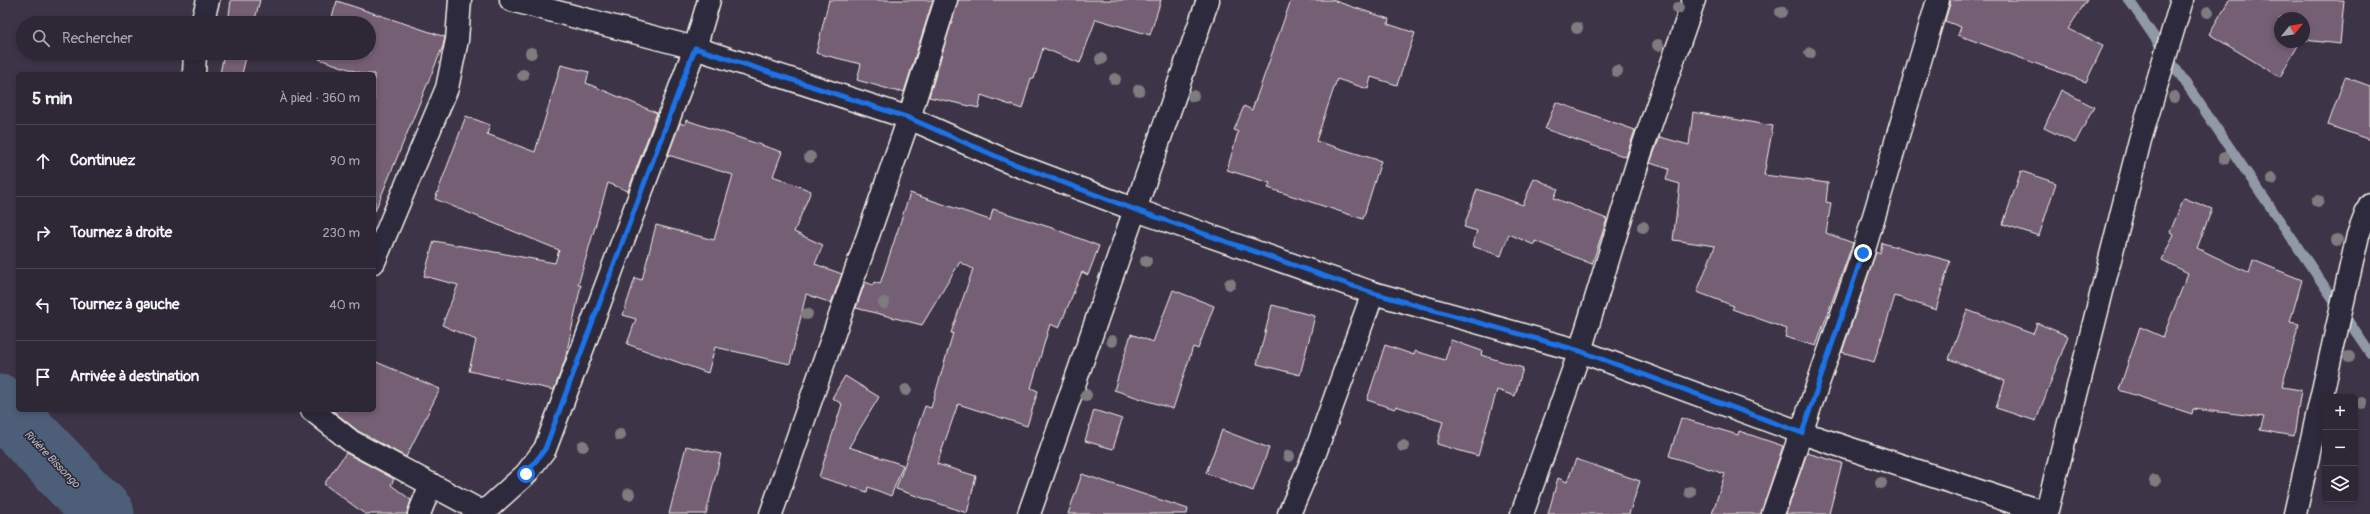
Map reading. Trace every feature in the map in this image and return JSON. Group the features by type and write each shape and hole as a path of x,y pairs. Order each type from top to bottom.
{"street":[{"path":"204,16 208,0"},
{"path":"376,257 447,88 457,40 460,0"},
{"path":"511,0 695,48 909,118 1009,162 1136,210 1373,293 1580,351 1802,433 2046,514 2140,140 2182,0"},
{"path":"314,412 352,442 485,513 526,474 545,449 695,48 709,0"},
{"path":"771,514 909,118 946,0"},
{"path":"1029,514 1208,0"},
{"path":"1522,514 1580,351 1640,155 1694,0"},
{"path":"1773,514 1863,253 1938,0"},
{"path":"194,72 195,60"},
{"path":"2295,514 2358,236 2370,204"},
{"path":"1289,514 1315,453 1373,293"},
{"path":"418,514 431,484"}],"building":[{"path":"231,0 260,0 256,16 229,16"},
{"path":"829,0 933,0 904,92 899,90 899,92 857,80 861,64 816,53"},
{"path":"958,0 1161,0 1150,35 1096,19 1080,63 1043,48 1034,79 1031,78 1022,109 981,95 979,108 929,97"},
{"path":"1291,0 1332,0 1389,19 1388,24 1415,33 1397,85 1371,77 1368,89 1337,79 1316,141 1381,161 1363,219 1268,188 1270,183 1227,170 1238,132 1234,130 1244,106 1252,110"},
{"path":"1951,0 2087,0 2068,29 2103,46 2086,82 1958,35 1961,27 1945,21"},
{"path":"2229,0 2344,0 2340,44 2310,41 2310,12 2274,12 2274,48 2297,48 2280,77 2209,34"},
{"path":"337,1 445,37 443,46 376,209 376,72 358,72 322,60 376,60 376,16 332,16"},
{"path":"223,60 245,60 242,72 220,72"},
{"path":"561,65 589,72 586,83 657,113 628,191 608,183 578,285 581,285 565,360 554,390 469,371 476,340 442,325 458,285 424,276 434,241 555,263 559,250 435,199 466,116 490,125 487,134 535,152"},
{"path":"2345,77 2370,86 2370,140 2328,125"},
{"path":"2061,90 2094,107 2075,143 2044,128"},
{"path":"1556,102 1635,130 1626,157 1545,129"},
{"path":"1693,112 1773,126 1764,175 1828,183 1826,202 1831,203 1826,233 1853,243 1816,346 1785,337 1787,329 1732,309 1734,306 1697,292 1715,246 1673,240 1680,184 1666,180 1669,169 1650,163 1660,137 1689,145"},
{"path":"686,120 782,152 773,176 811,191 794,232 823,245 815,264 842,274 831,303 806,294 790,364 715,347 708,373 627,344 636,319 623,315 635,278 642,280 656,225 714,240 733,175 668,155 680,123 685,125"},
{"path":"2021,171 2056,183 2039,236 2003,224"},
{"path":"1534,178 1558,189 1554,198 1607,219 1592,264 1535,241 1534,245 1509,234 1501,256 1472,246 1477,231 1464,227 1477,189 1523,205"},
{"path":"910,193 990,220 993,209 1052,228 1099,246 1088,275 1082,272 1059,328 1050,324 1031,388 1038,391 1027,426 958,404 937,464 976,476 967,513 896,489 925,406 931,408 953,333 951,333 973,269 960,262 922,325 856,308 865,282 873,285 874,282 880,284"},
{"path":"2184,198 2212,209 2197,248 2249,273 2253,260 2302,280 2290,322 2299,324 2282,387 2301,390 2294,436 2260,430 2264,417 2193,409 2192,414 2119,390 2140,327 2163,337 2188,273 2162,260 2174,234 2170,232"},
{"path":"1882,243 1950,261 1936,310 1895,296 1874,362 1842,352 1876,252 1880,254"},
{"path":"1173,290 1214,306 1198,349 1193,347 1173,409 1114,390 1131,334 1153,342"},
{"path":"1272,305 1315,316 1300,375 1257,364"},
{"path":"1967,310 2033,334 2037,323 2068,336 2036,421 1996,408 2005,381 1949,359"},
{"path":"1451,340 1482,351 1481,355 1523,368 1515,396 1497,390 1478,456 1437,444 1443,421 1396,406 1395,409 1367,400 1385,345 1414,355 1415,351 1445,360"},
{"path":"376,362 440,389 406,457 358,431 334,412 376,412"},
{"path":"845,376 879,397 849,447 903,465 891,496 868,487 867,492 819,477 842,404 832,398"},
{"path":"1094,410 1122,419 1113,449 1085,441"},
{"path":"1681,418 1738,435 1739,431 1783,446 1761,514 1712,514 1725,474 1669,456"},
{"path":"1222,430 1269,448 1253,491 1206,473"},
{"path":"686,446 721,454 706,514 669,514"},
{"path":"346,453 394,479 391,485 411,500 407,514 365,514 324,484"},
{"path":"1807,453 1842,463 1829,514 1786,514"},
{"path":"1576,459 1640,481 1629,514 1548,514 1558,478 1567,482"},
{"path":"1082,474 1188,509 1187,514 1068,514"}],"waterway":[{"path":"2129,0 2370,353"},
{"name":"Rivière Bissongo","path":"0,405 104,514"}],"route":[{"path":"526,474 545,449 695,48 909,118 1009,162 1136,210 1373,293 1580,351 1802,433 1863,253"}]}
